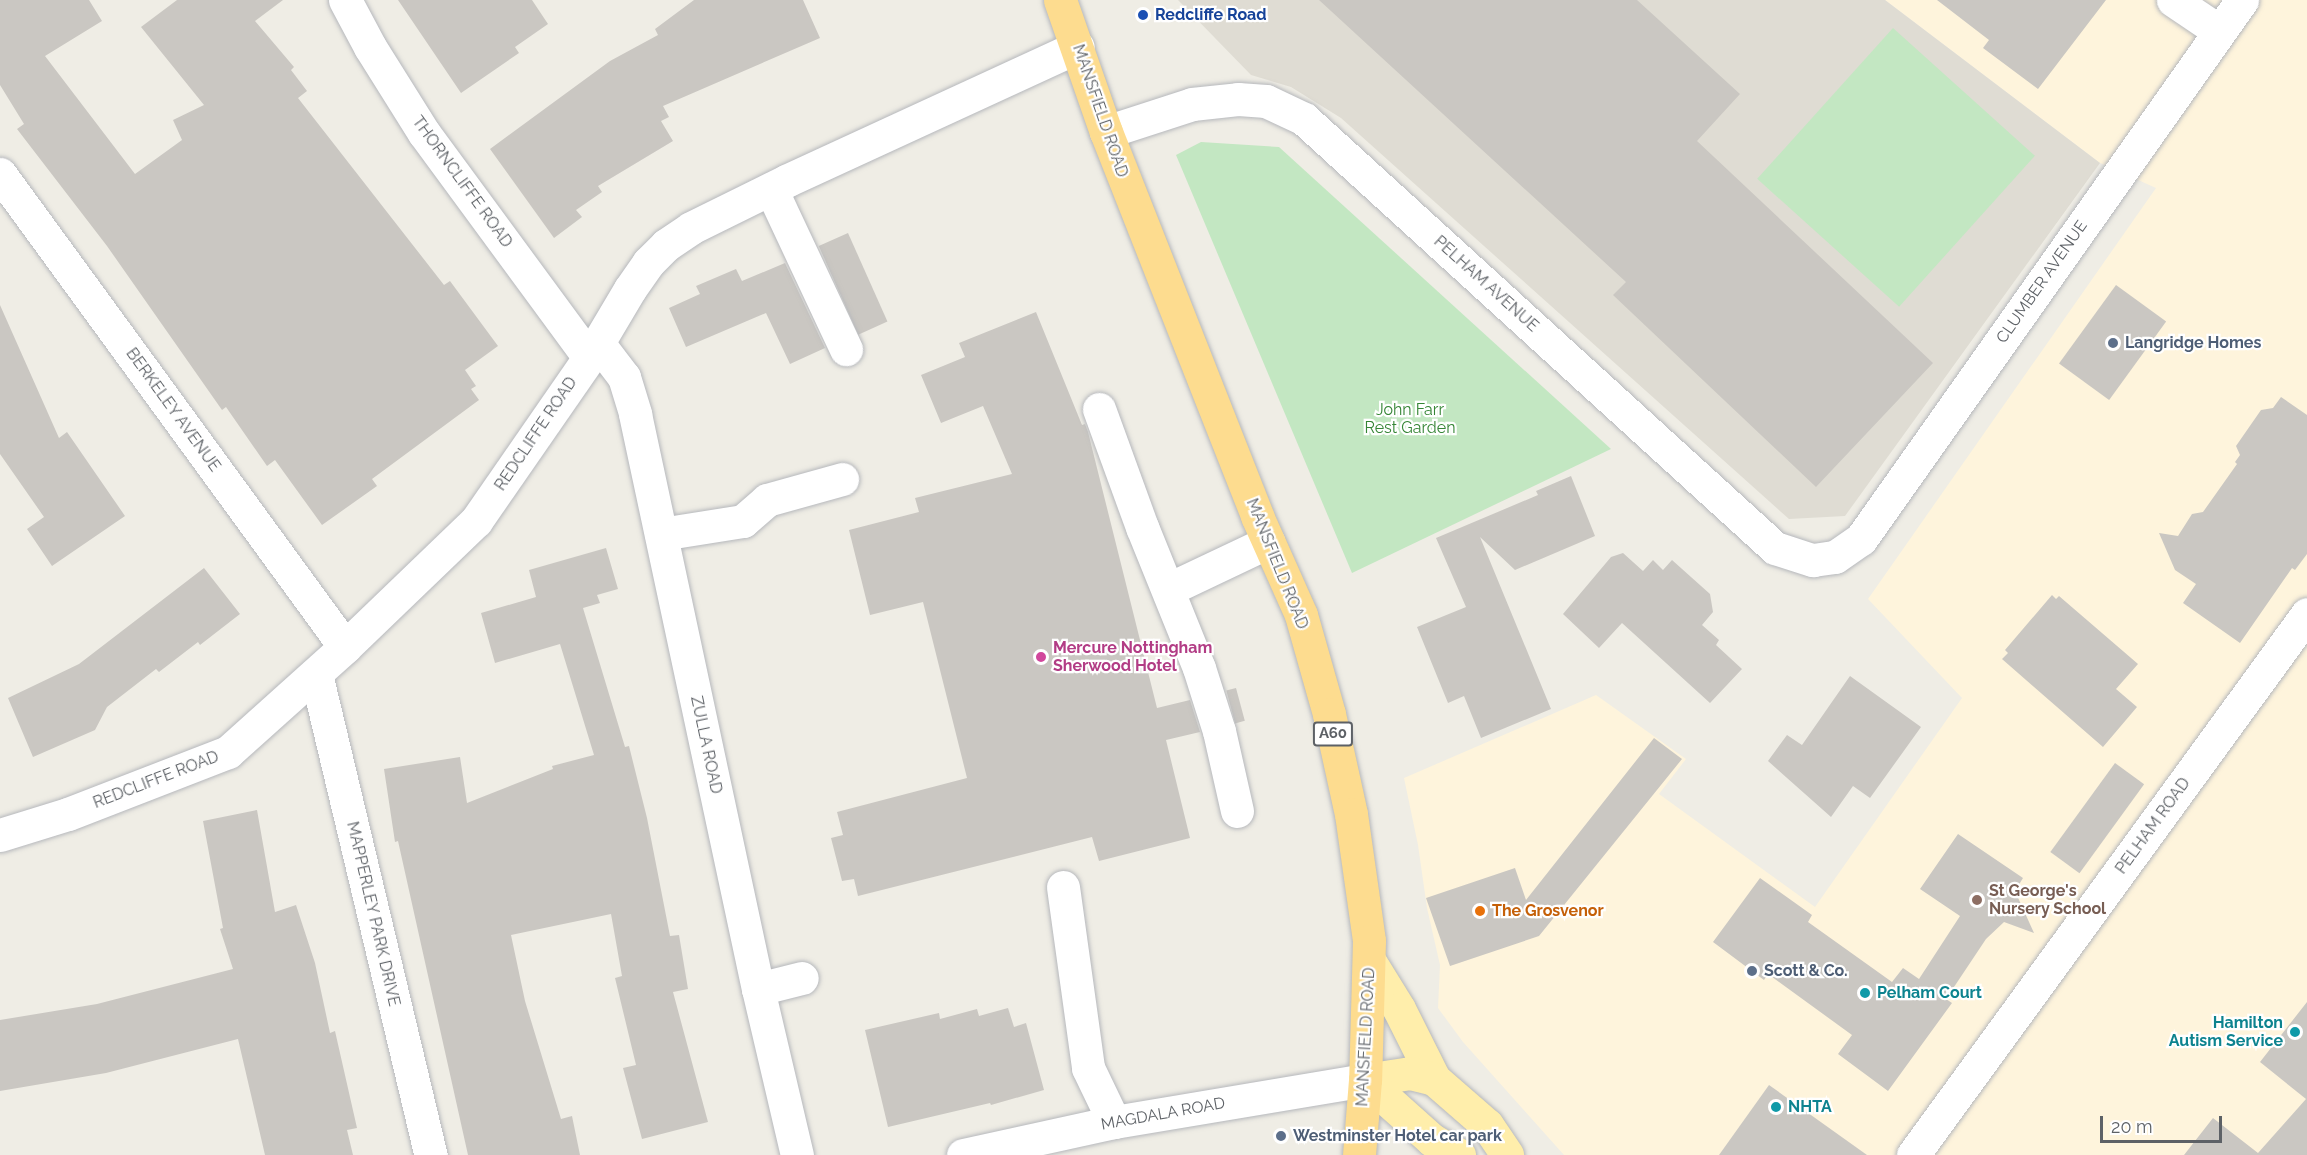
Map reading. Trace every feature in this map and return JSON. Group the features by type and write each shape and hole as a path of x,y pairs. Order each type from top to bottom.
{"highway":[{"name":"MANSFIELD ROAD","path":"1060,0 1106,132 1268,542 1301,615 1329,714 1351,814 1369,940 1365,1080 1359,1155"}],"main road":[{"path":"1370,962 1399,1009 1434,1079 1487,1125 1507,1155"},
{"path":"1365,1080 1410,1073 1434,1079"},
{"path":"1365,1080 1432,1140 1459,1155"}],"street":[{"name":"THORNCLIFFE ROAD","path":"345,0 370,47 424,133 593,350"},
{"path":"2173,0 2218,31"},
{"name":"CLUMBER AVENUE","path":"1835,556 1861,539 2242,0"},
{"name":"REDCLIFFE ROAD","path":"0,835 68,814 228,752 316,674 477,521 593,350 648,263 666,245 691,228 771,189 1078,47"},
{"name":"PELHAM AVENUE","path":"1106,132 1192,104 1238,99 1266,101 1304,119 1775,548 1813,560 1835,556"},
{"name":"BERKELEY AVENUE","path":"0,174 345,646"},
{"path":"771,189 846,349"},
{"name":"ZULLA ROAD","path":"593,350 615,362 624,377 635,414 758,989 797,1155"},
{"path":"1100,409 1142,527 1199,668 1219,731 1237,811"},
{"path":"661,534 744,521 767,500 842,479"},
{"path":"1169,589 1268,542"},
{"name":"PELHAM ROAD","path":"1913,1155 2307,614"},
{"name":"MAPPERLEY PARK DRIVE","path":"316,674 431,1155"},
{"path":"1063,887 1088,1068 1114,1122"},
{"path":"758,989 802,978"},
{"name":"MAGDALA ROAD","path":"963,1155 1114,1122 1365,1080"}],"shaded area":[{"path":"1178,0 1885,0 2100,163 1845,516 1789,519 1341,118 1291,87 1251,75"},
{"path":"1885,0 2307,0 2307,1155 1564,1155 1463,1042 1438,1008 1440,965 1427,908 1418,845 1404,778 1596,695 1686,759 1659,794 1815,907 1962,698 1868,599 2156,188 2100,163"}],"green space":[{"path":"1893,28 2035,156 1899,307 1757,179"},
{"name":"John Farr Rest Garden","path":"1201,142 1279,147 1611,449 1352,573 1176,155"}],"building":[{"path":"0,0 89,0 102,21 45,56 135,174 182,140 173,120 204,105 141,27 177,0 283,0 255,21 294,67 291,70 307,91 298,98 444,285 450,281 498,346 465,370 476,386 471,389 479,400 372,479 377,486 322,525 275,460 267,466 226,407 222,410 107,246 17,129 24,124 0,85"},
{"path":"398,0 532,0 548,24 515,47 519,53 461,93"},
{"path":"694,0 803,0 820,38 663,106 669,117 661,121 673,141 598,186 602,192 576,210 582,217 554,238 490,149 610,61 658,35 655,29"},
{"path":"1319,0 1637,0 1740,94 1697,141 1933,363 1816,487 1613,295 1626,282"},
{"path":"1937,0 2106,0 2038,89 1983,48 1989,40"},
{"path":"848,233 887,322 858,335 819,246"},
{"path":"785,263 825,348 790,364 766,313 686,347 669,308 700,294 696,286 736,269 742,281"},
{"name":"Langridge Homes","path":"2116,285 2166,321 2109,400 2059,363"},
{"path":"0,305 59,438 67,432 125,516 52,566 27,529 44,517 0,454"},
{"name":"Mercure Nottingham Sherwood Hotel","path":"1036,312 1082,425 1085,424 1088,432 1157,708 1190,700 1200,732 1166,740 1190,838 1099,861 1092,837 858,896 854,879 842,881 831,838 843,835 837,812 967,778 923,602 870,615 849,530 919,512 915,498 1012,474 983,406 941,423 921,375 965,357 959,343"},
{"path":"2281,397 2307,415 2307,554 2295,570 2292,568 2240,643 2183,603 2196,584 2175,570 2159,533 2178,536 2192,514 2203,512 2237,464 2235,462 2240,455 2236,446 2261,410 2273,408"},
{"path":"1571,476 1595,536 1515,570 1480,537 1551,709 1481,738 1464,696 1448,703 1417,627 1466,607 1436,538 1538,495 1536,491"},
{"path":"606,548 618,589 597,595 600,603 583,608 625,747 629,746 647,818 670,936 679,935 688,989 673,992 708,1122 642,1139 623,1068 636,1065 615,978 622,976 611,914 511,935 525,1001 561,1119 572,1116 580,1155 468,1155 398,841 395,842 384,769 460,757 467,803 553,769 552,766 594,755 560,644 495,663 481,613 536,597 529,570"},
{"path":"1623,553 1643,571 1653,560 1663,570 1672,560 1710,594 1713,612 1702,625 1719,640 1716,645 1742,669 1710,703 1622,623 1599,648 1563,614 1611,557"},
{"path":"204,568 240,614 200,645 198,642 159,672 156,669 107,707 95,730 33,757 8,698 79,664"},
{"path":"2052,595 2056,599 2059,596 2138,664 2116,689 2137,707 2103,747 2002,659 2008,653 2005,650"},
{"path":"1850,676 1921,727 1870,798 1853,786 1831,817 1768,761 1787,735 1802,745"},
{"path":"1236,688 1245,721 1235,723 1226,691"},
{"path":"1654,738 1682,759 1539,936 1450,966 1426,898 1515,868 1526,900"},
{"path":"2115,763 2144,784 2079,873 2050,852"},
{"path":"257,810 275,912 296,905 315,963 330,1033 335,1031 357,1128 347,1130 353,1155 265,1155 238,1039 106,1073 0,1091 0,1020 97,1004 233,969 220,929 223,928 203,821"},
{"name":"Pelham Court","path":"1958,834 2023,878 2015,891 2034,933 2004,922 1986,939 1946,999 1952,1003 1888,1091 1838,1054 1852,1035 1768,974 1764,980 1713,942 1760,878 1812,915 1808,922 1892,982 1903,968 1919,979 1960,916 1920,889"},
{"path":"2307,1002 2307,1155 2184,1155 2213,1118 2258,1153 2306,1099 2260,1062"},
{"path":"1008,1008 1014,1027 1026,1023 1044,1090 991,1105 990,1103 888,1127 865,1030 939,1013 940,1019 977,1009 979,1016"},
{"name":"NHTA","path":"1769,1085 1867,1155 1719,1155"}],"place":[{"name":"Redcliffe Road","path":"1143,15"},
{"name":"Langridge Homes","path":"2113,343"},
{"name":"Mercure Nottingham Sherwood Hotel","path":"1041,657"},
{"name":"St George's Nursery School","path":"1977,900"},
{"name":"The Grosvenor","path":"1480,911"},
{"name":"Scott & Co.","path":"1752,971"},
{"name":"Pelham Court","path":"1865,993"},
{"name":"Hamilton Autism Service","path":"2295,1032"},
{"name":"NHTA","path":"1776,1107"},
{"name":"Westminster Hotel car park","path":"1281,1136"}]}
